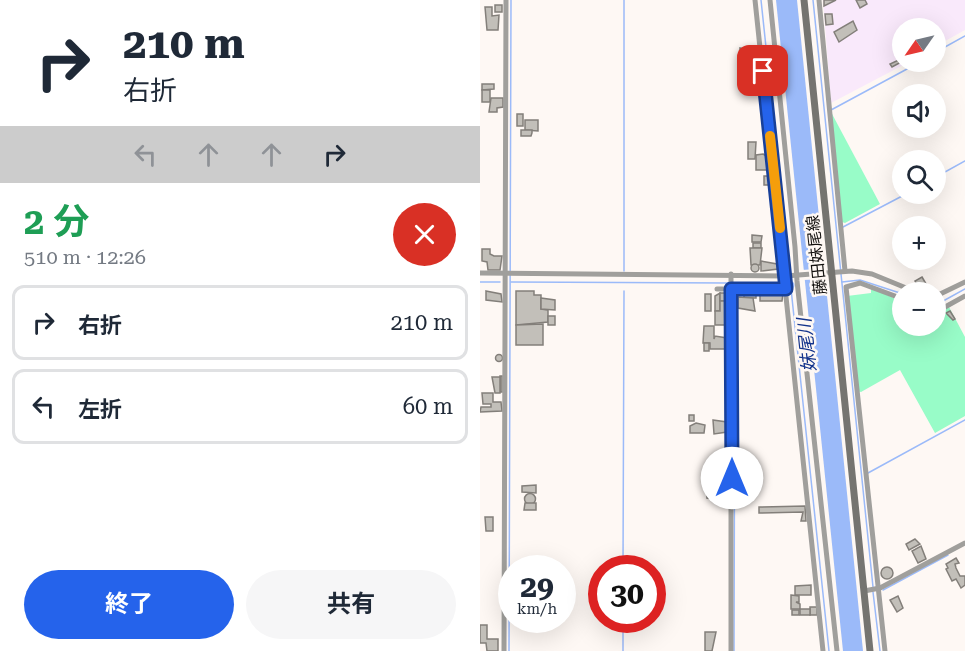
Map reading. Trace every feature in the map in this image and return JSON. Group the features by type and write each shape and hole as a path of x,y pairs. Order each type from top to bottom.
{"main road":[{"name":"藤田妹尾線","path":"804,0 818,53 837,272 872,590 870,651"}],"street":[{"path":"504,651 508,273 506,0"},
{"path":"755,0 792,275 837,651"},
{"path":"770,0 792,275 786,289 823,651"},
{"path":"819,0 818,53 829,110 841,227 837,272"},
{"path":"717,289 732,284 792,275 837,272 867,273 892,292"},
{"path":"480,273 732,284 786,289"},
{"path":"946,292 965,282"},
{"path":"885,651 872,590 866,473 846,287 860,283 892,287"},
{"path":"731,651 732,284"},
{"path":"946,306 965,296"},
{"path":"872,590 963,544 965,553"}],"shaded area":[{"path":"823,0 965,0 965,30 946,40 946,18 892,18 892,71 831,103"}],"green space":[{"path":"831,112 880,204 845,223 842,222"},
{"path":"871,288 892,297 892,336 946,336 946,309 949,307 965,337 965,416 935,433 900,370 861,392 857,391 847,296 871,293"}],"water":[{"name":"妹尾川","path":"776,0 797,0 863,651 843,651"}],"pier":[{"path":"828,268 829,279 803,280 802,270"}],"building":[{"path":"824,0 836,0 824,6"},
{"path":"856,0 865,0 867,4 860,8"},
{"path":"495,5 502,5 502,12 495,12"},
{"path":"485,7 492,7 492,16 499,15 498,30 487,30"},
{"path":"825,14 832,14 833,24 826,25"},
{"path":"853,21 857,30 839,42 834,32"},
{"path":"740,48 752,50 752,60 748,59 747,68 740,67"},
{"path":"748,68 761,70 761,77 742,75"},
{"path":"482,84 494,84 494,89 482,90"},
{"path":"482,90 490,90 490,102 482,102"},
{"path":"491,98 503,98 503,107 497,108 497,112 489,112"},
{"path":"517,114 523,114 523,126 517,126"},
{"path":"525,120 538,120 538,131 525,130"},
{"path":"521,130 532,130 531,136 521,136"},
{"path":"748,142 756,142 755,159 748,159"},
{"path":"763,154 770,158 769,170 756,170 756,155"},
{"path":"764,176 771,176 772,185 764,185"},
{"path":"752,235 762,236 761,242 752,242"},
{"path":"753,243 761,243 761,248 753,248"},
{"path":"750,248 762,248 760,265 751,265"},
{"path":"482,249 490,249 490,254 494,256 502,256 500,270 488,270 487,262 482,261"},
{"path":"761,261 777,264 778,269 761,271"},
{"path":"755,264 759,268 755,272 751,268"},
{"path":"922,277 925,282 916,282"},
{"path":"486,291 501,294 502,302 486,300"},
{"path":"516,291 534,291 534,295 541,295 541,309 548,310 548,322 516,325"},
{"path":"744,292 756,292 756,298 744,298"},
{"path":"760,292 783,293 782,301 760,301"},
{"path":"720,293 720,311 715,311 715,296"},
{"path":"720,293 729,293 729,301 720,301"},
{"path":"705,294 711,294 711,311 705,311"},
{"path":"738,297 753,298 755,311 738,308"},
{"path":"541,298 555,300 555,310 541,309"},
{"path":"720,301 729,301 729,325 715,325 715,311 720,311"},
{"path":"950,311 955,319 953,320 946,313"},
{"path":"548,316 555,316 555,325 548,325"},
{"path":"543,324 543,345 516,345 516,325"},
{"path":"704,326 714,326 714,339 715,336 727,338 726,349 710,349 710,343 703,343"},
{"path":"704,343 709,343 709,351 704,351"},
{"path":"499,355 502,358 499,361 496,358"},
{"path":"500,376 502,376 502,392 500,392"},
{"path":"492,377 500,377 500,393 495,393"},
{"path":"482,393 493,393 493,402 501,402 502,411 480,412 481,407 491,407 491,404 483,404"},
{"path":"689,415 694,415 694,421 689,421"},
{"path":"713,420 727,422 727,432 714,434"},
{"path":"696,423 705,425 704,433 690,433 690,426"},
{"path":"707,480 716,480 715,490 729,491 728,500 707,498"},
{"path":"716,480 719,481 720,490 715,490"},
{"path":"536,485 536,493 522,492 522,486"},
{"path":"530,494 534,495 534,503 530,504 526,503 525,499 526,495"},
{"path":"525,503 536,503 536,510 524,510"},
{"path":"805,506 806,521 801,521 803,512 759,513 759,507"},
{"path":"485,517 493,517 493,531 486,531"},
{"path":"915,539 920,544 909,550 906,544"},
{"path":"921,546 926,559 918,563 912,551"},
{"path":"956,558 959,563 955,564 960,576 965,576 965,585 961,588 956,579 952,581 946,569 948,568 946,564"},
{"path":"889,567 893,573 889,579 885,579 881,571"},
{"path":"811,585 811,595 795,595 795,586"},
{"path":"791,595 799,596 799,602 796,602 800,604 800,609 791,609"},
{"path":"898,596 903,608 897,612 890,600"},
{"path":"810,607 817,607 817,615 810,615"},
{"path":"800,609 810,609 810,615 800,615"},
{"path":"792,610 799,610 799,615 792,615"},
{"path":"480,625 487,625 487,639 498,639 498,651 487,651 486,643 480,643"},
{"path":"705,632 716,632 712,651 705,651"}],"waterway":[{"path":"509,651 511,0"},
{"path":"624,0 624,271"},
{"path":"761,0 790,274"},
{"path":"813,0 873,587"},
{"path":"946,46 965,36"},
{"path":"831,110 901,72"},
{"path":"946,171 965,161"},
{"path":"843,227 892,201"},
{"path":"790,279 829,651"},
{"path":"842,282 860,280 892,290"},
{"path":"480,282 500,282"},
{"path":"511,282 728,283"},
{"path":"733,283 782,285"},
{"path":"946,299 965,289"},
{"path":"623,555 624,291"},
{"path":"734,651 735,292"},
{"path":"868,473 965,420"},
{"path":"883,590 948,555"},
{"path":"873,592 880,651"},
{"path":"623,633 623,651"}],"slow traffic":[{"path":"770,136 780,228"}],"route":[{"path":"732,478 731,289 786,289 763,71"}]}
